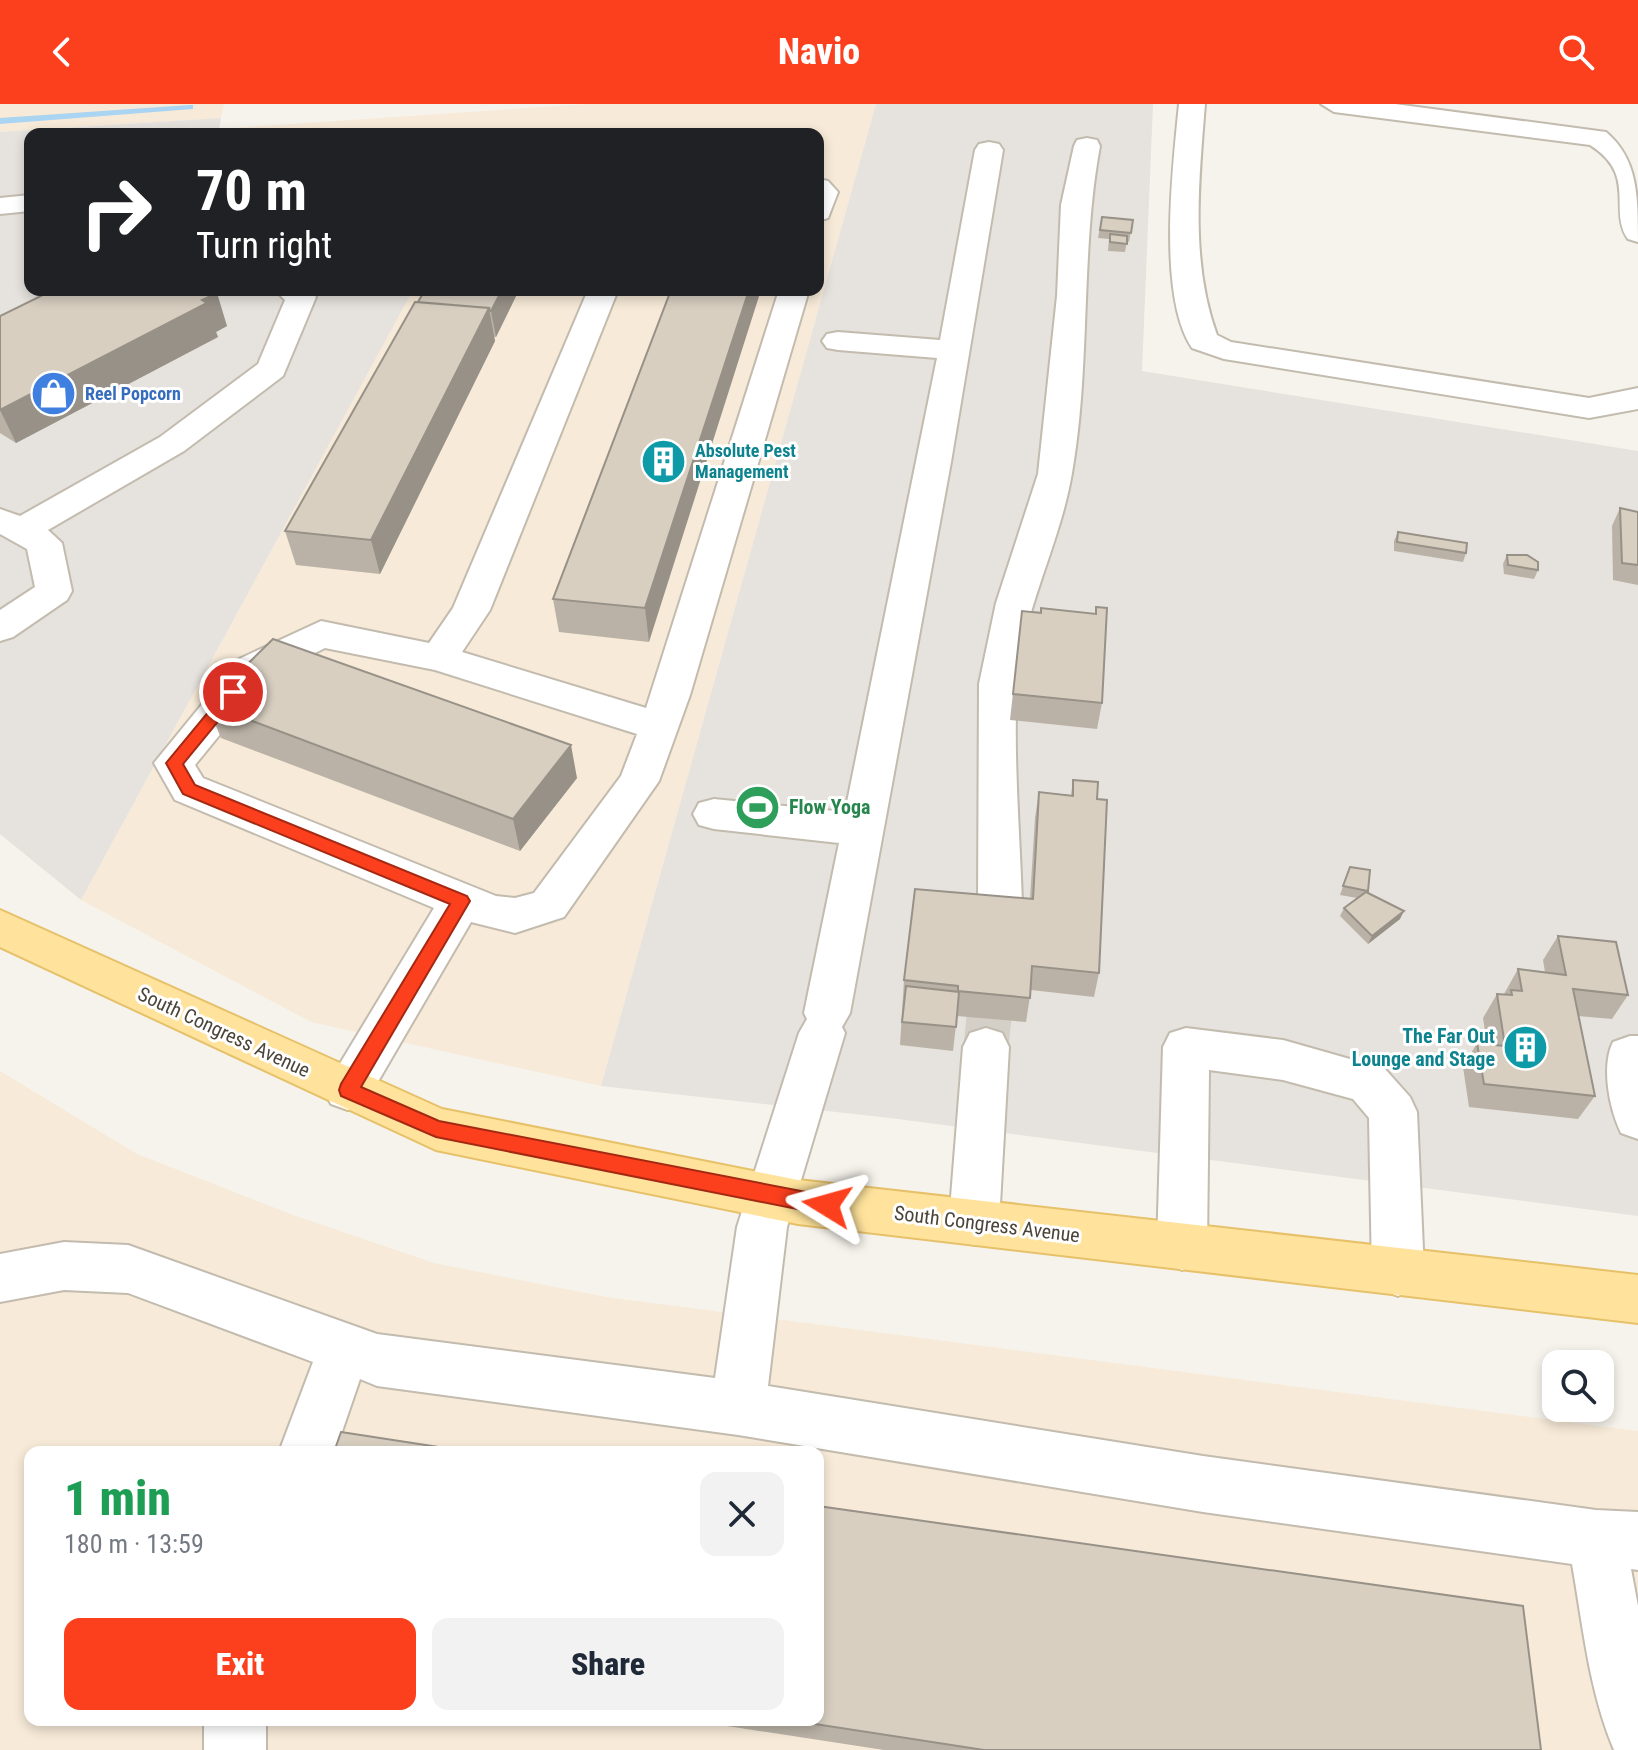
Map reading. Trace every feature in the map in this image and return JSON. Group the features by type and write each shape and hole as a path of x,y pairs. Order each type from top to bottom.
{"main road":[{"name":"South Congress Avenue","path":"0,927 436,1129 771,1197 1638,1299"}],"lane":[{"path":"1192,104 1187,163 1189,287 1196,325 1203,341 1224,350 1589,408 1620,405 1638,398"},
{"path":"1334,104 1577,134 1626,143 1638,233"},
{"path":"1000,904 998,684 1014,603 1055,474 1072,296 1075,205 1087,146"},
{"path":"738,1408 762,1227 824,1023 864,830 989,150"},
{"path":"0,206 24,204"},
{"path":"10,526 172,444 272,369 299,296"},
{"path":"439,658 471,610 601,296"},
{"path":"657,726 439,658 321,634 253,668 174,763 189,789 461,901 511,918 532,914 549,905 639,781 671,695 792,296"},
{"path":"838,341 954,350"},
{"path":"0,628 54,591 44,543 10,526"},
{"path":"714,814 864,830"},
{"path":"348,1090 461,901"},
{"path":"974,1222 986,1047"},
{"path":"1182,1247 1186,1047 1283,1060 1368,1083 1393,1112 1398,1272"},
{"path":"1638,1056 1630,1056 1638,1118"},
{"path":"0,1278 64,1266 128,1269 377,1360 738,1408 1203,1484 1617,1540 1624,1688 1638,1734"},
{"path":"309,1446 345,1348"},
{"path":"235,1726 235,1750"}],"shaded area":[{"path":"0,104 224,104 221,118 24,128 24,130 0,132"},
{"path":"587,104 876,104 824,290 824,128 234,128"},
{"path":"876,104 1153,104 1142,371 1638,451 1638,1216 890,1118 601,1086"},
{"path":"221,118 219,128 63,128"},
{"path":"24,130 24,296 410,296 81,900 0,834 0,132"},
{"path":"410,296 822,296 601,1086 311,1022 81,900"},
{"path":"0,1071 137,1154 293,1215 434,1263 606,1297 1542,1419 1542,1422 1569,1422 1638,1431 1638,1750 0,1750"}],"building":[{"path":"1102,217 1133,220 1131,233 1100,230"},
{"path":"1110,234 1127,236 1127,244 1110,242"},
{"path":"41,296 211,296 202,300 207,303 0,410 0,316"},
{"path":"422,296 499,296 491,311 489,308 418,302"},
{"name":"Absolute Pest Management","path":"669,296 747,296 645,608 553,599"},
{"path":"415,302 489,308 371,540 285,531"},
{"path":"1620,508 1638,512 1638,565 1622,563"},
{"path":"1398,532 1467,543 1466,553 1397,542"},
{"path":"1507,555 1527,555 1538,562 1538,570 1508,565"},
{"path":"1096,607 1107,608 1102,703 1013,694 1022,611 1041,613 1041,608 1096,614"},
{"path":"273,639 571,745 513,819 207,704"},
{"path":"1073,780 1098,782 1097,799 1107,800 1099,973 1032,966 1030,998 958,991 958,986 904,980 915,889 1033,899 1039,792 1073,796"},
{"path":"1350,867 1370,870 1368,891 1343,886"},
{"path":"1366,892 1404,911 1372,936 1344,908"},
{"name":"The Far Out Lounge and Stage","path":"1558,936 1616,942 1628,995 1573,989 1595,1096 1484,1084 1477,1043 1505,1046 1497,994 1512,995 1511,990 1522,991 1518,969 1566,975"},
{"path":"906,986 959,992 956,1027 902,1022"},
{"path":"341,1432 432,1446 336,1446"},
{"path":"824,1507 1523,1606 1541,1750 984,1750 824,1725"}],"waterway":[{"path":"0,121 190,107"}],"tunnel":[{"path":"986,1047 995,958"}],"place":[{"name":"Reel Popcorn","path":"54,394"},
{"name":"Absolute Pest Management","path":"664,461"},
{"name":"Flow Yoga","path":"758,807"},
{"name":"The Far Out Lounge and Stage","path":"1526,1048"}],"route":[{"path":"233,692 174,763 189,789 461,901 348,1090 436,1129 771,1197 827,1205"}]}
